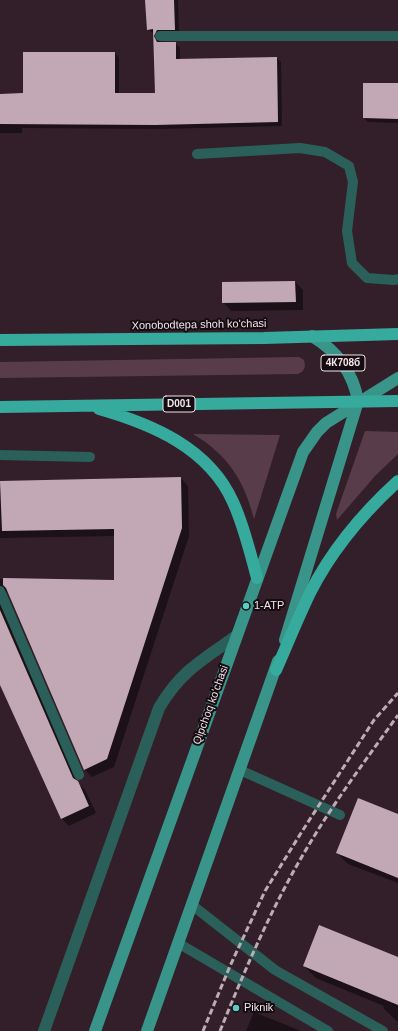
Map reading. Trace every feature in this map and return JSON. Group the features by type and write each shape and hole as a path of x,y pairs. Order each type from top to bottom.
{"highway":[{"name":"Xonobodtepa shoh ko'chasi","path":"0,340 398,334"},
{"name":"D001","path":"0,406 398,401"},
{"path":"86,405 149,425 181,442 199,456 220,480 233,501 257,578"},
{"path":"276,670 311,592 324,570 355,526 398,481"}],"main road":[{"name":"4К708б","path":"312,336 329,347 344,364 352,378 358,401"},
{"name":"Qipchoq ko'chasi","path":"94,1031 303,452 317,432 326,423 358,401 398,378"},
{"path":"147,1031 276,670 358,401"}],"street":[{"path":"44,1031 159,708 173,686 191,667 235,637"}],"lane":[{"path":"160,36 398,36"},
{"path":"197,154 300,148 324,152 349,166 353,182 346,231 352,263 367,278 398,279"},
{"path":"0,455 90,457"},
{"path":"0,591 79,775"},
{"path":"240,770 340,815"},
{"path":"192,905 275,970 383,1031"},
{"path":"178,943 328,1031"}],"shaded area":[{"path":"299,357 304,360 305,366 303,371 298,374 0,378 0,362"},
{"path":"365,431 398,432 398,454 375,476 337,520 336,514"},
{"path":"193,434 280,435 254,519 245,492 233,470 216,451"}],"building":[{"path":"145,0 174,0 175,30 157,30 154,36 157,42 176,42 176,59 277,57 278,122 155,125 0,124 0,94 23,93 23,52 115,52 115,93 155,93 153,29 147,30"},
{"path":"363,83 398,83 398,119 363,118"},
{"path":"295,281 296,302 222,303 222,282"},
{"path":"181,477 182,528 107,759 84,770 6,588 3,585 3,578 114,580 114,529 2,531 0,481"},
{"path":"0,610 73,778 78,781 89,806 61,819 0,685"},
{"path":"358,798 398,814 398,878 336,853"},
{"path":"319,925 398,957 398,1005 303,966"}],"railway":[{"path":"203,1031 230,966 265,891 374,720 398,693"},
{"path":"220,1031 261,935 284,888 331,810 398,715"}],"place":[{"name":"1-ATP","path":"246,606"},
{"name":"Piknik","path":"236,1008"}]}
